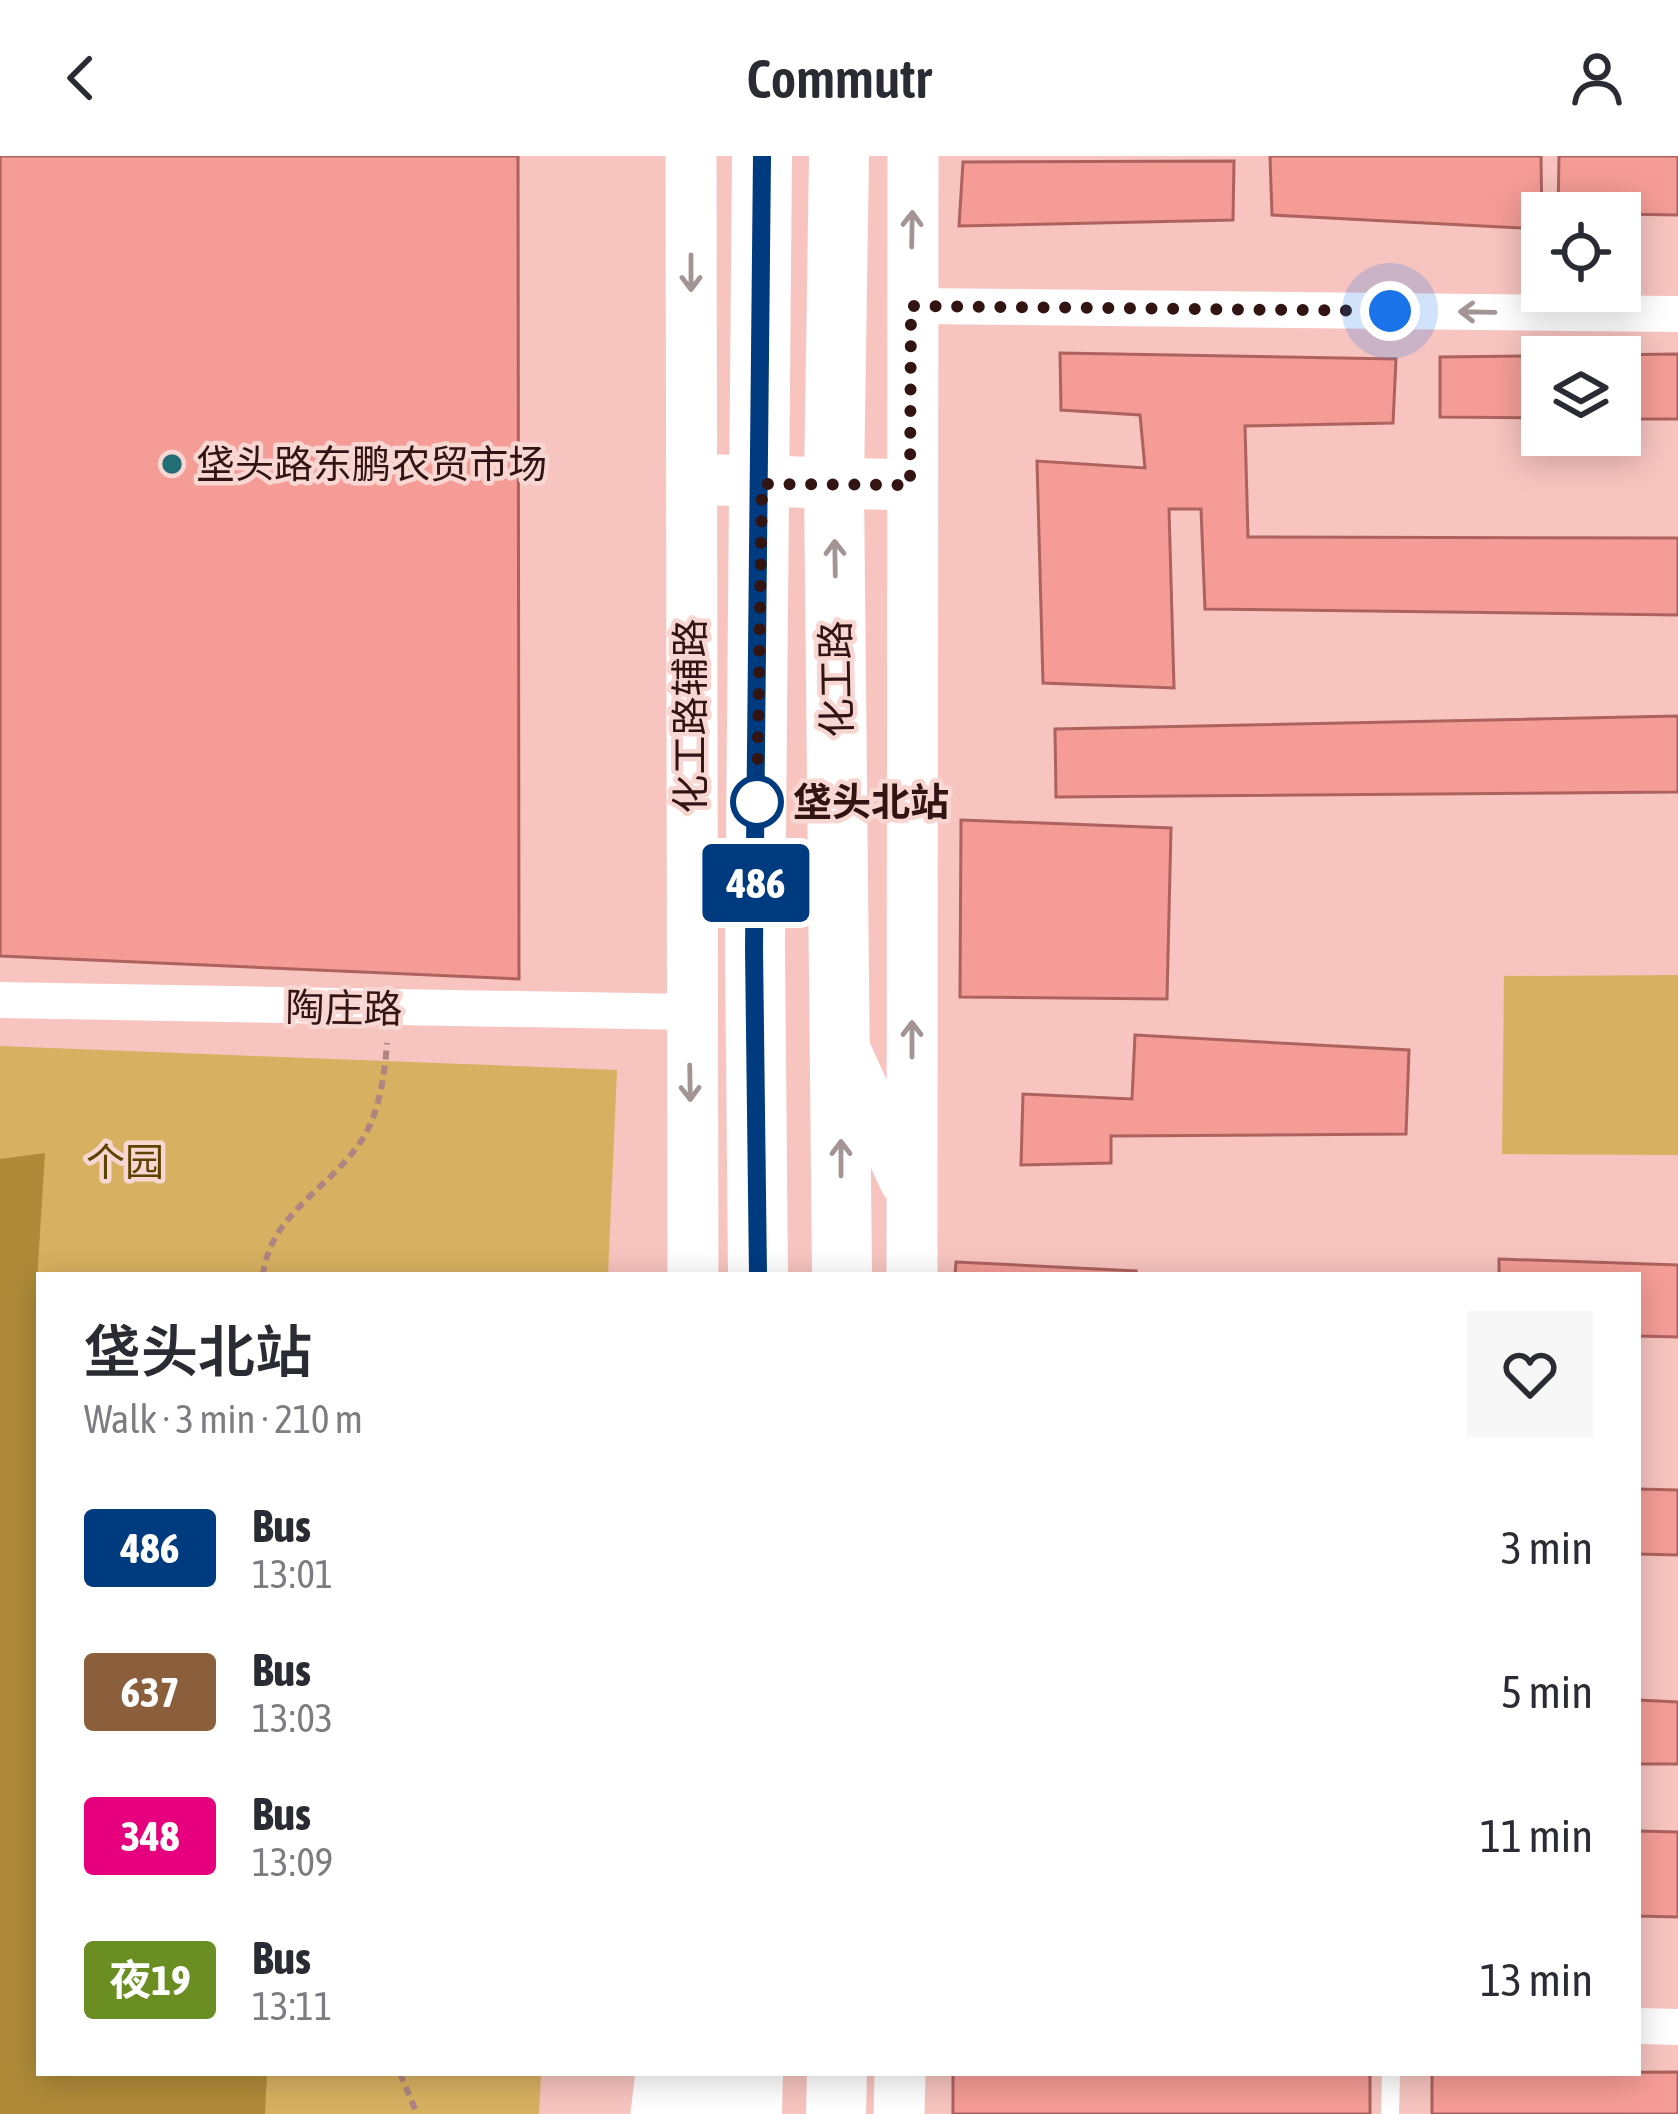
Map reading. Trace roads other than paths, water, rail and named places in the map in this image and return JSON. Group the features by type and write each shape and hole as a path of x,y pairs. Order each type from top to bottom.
{"highway":[{"path":"711,2114 713,2076"}],"main road":[{"name":"化工路","path":"758,1272 754,948 762,156"},
{"name":"化工路","path":"839,156 834,484 842,1272"},
{"path":"752,2114 754,2076"},
{"path":"836,2114 837,2076"}],"street":[{"name":"化工路辅路","path":"691,156 693,1272"},
{"path":"912,1272 913,156"},
{"path":"911,306 1678,314"},
{"path":"691,478 762,484 910,485"},
{"path":"712,1272 754,948"},
{"name":"陶庄路","path":"0,1000 689,1012"},
{"path":"841,1041 913,1198"},
{"path":"1641,2026 1678,2027"},
{"path":"656,2114 661,2076"},
{"path":"899,2076 899,2114"}],"lane":[{"path":"1390,2114 1391,2076"}],"place":[{"name":"垡头路东鹏农贸市场","path":"172,464"},
{"name":"垡头北站","path":"757,802"}],"park label":[{"name":"个园","path":"125,1162"}]}
